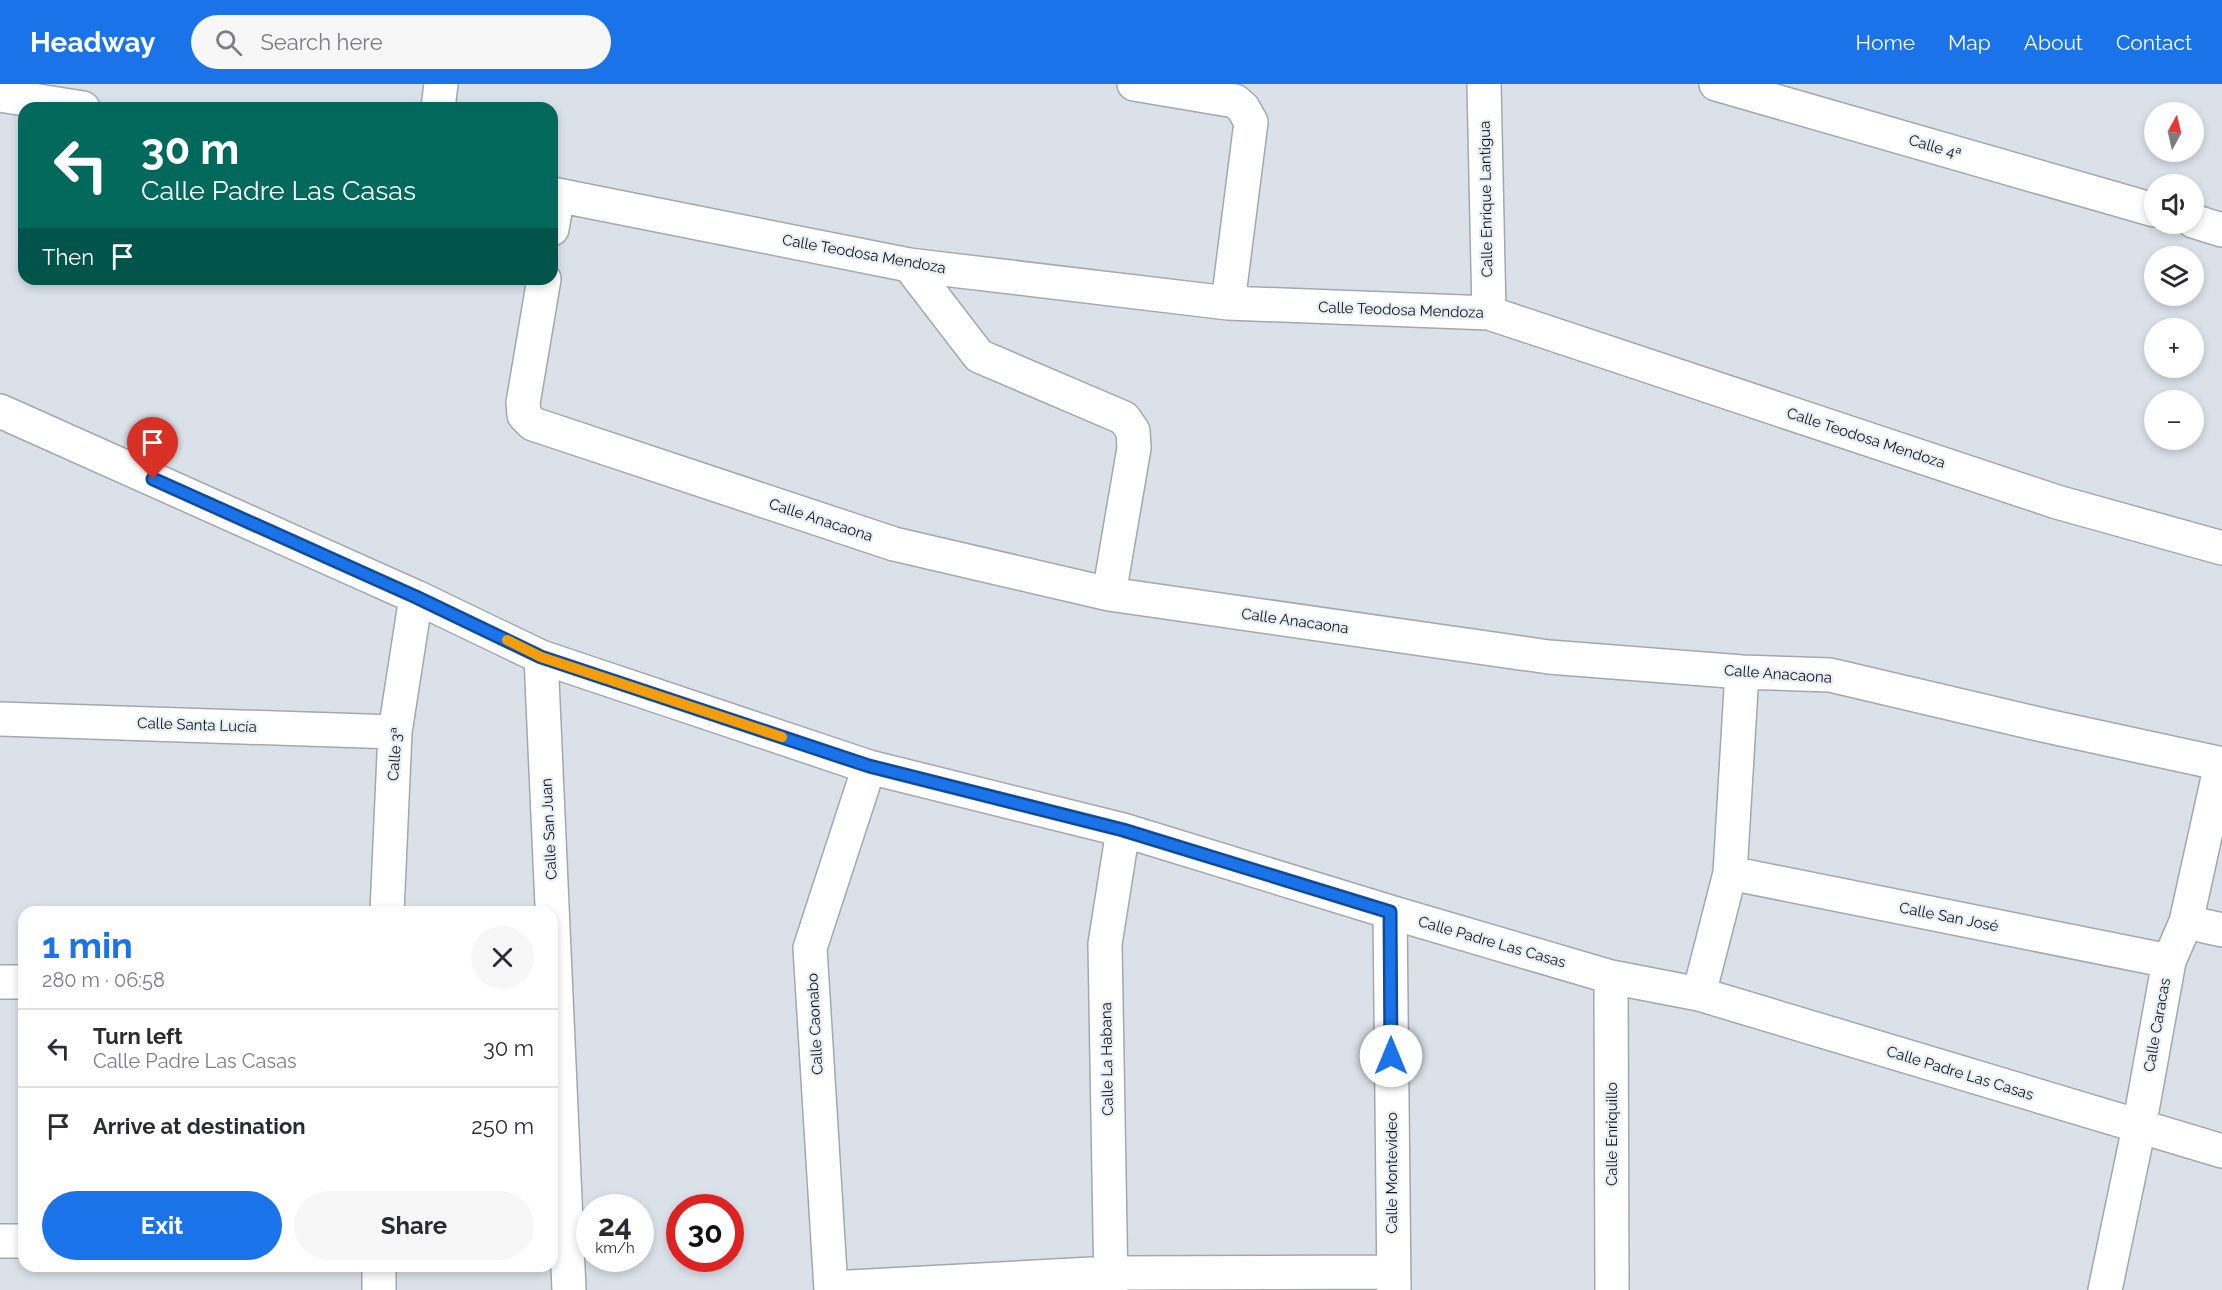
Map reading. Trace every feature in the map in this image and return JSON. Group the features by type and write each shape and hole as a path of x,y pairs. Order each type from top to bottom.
{"street":[{"path":"439,102 441,84"},
{"path":"1134,84 1236,101 1251,122 1228,303"},
{"name":"Calle Enrique Lantigua","path":"1484,84 1489,313"},
{"name":"Calle 4ª","path":"1716,84 2144,207"},
{"path":"0,95 45,102"},
{"name":"Calle Teodosa Mendoza","path":"558,196 909,265 1228,303 1489,313 2057,502 2222,548"},
{"path":"2204,224 2222,230"},
{"path":"909,265 979,356 1124,418 1133,431 1134,448 1109,594"},
{"name":"Calle Anacaona","path":"543,285 523,403 524,415 533,424 894,544 1109,594 1549,657 1742,672 1830,675 2222,764"},
{"name":"Calle Padre Las Casas","path":"0,411 416,597 541,657 869,766 1123,830 1611,977 1699,994 2222,1151"},
{"name":"Calle 3ª","path":"387,906 395,732 416,597"},
{"name":"Calle San Juan","path":"541,657 552,906"},
{"path":"1699,994 1730,873 1742,672"},
{"name":"Calle Santa Lucía","path":"0,718 395,732"},
{"name":"Calle Caracas","path":"2105,1290 2139,1127 2169,961 2186,922 2222,764"},
{"name":"Calle Caonabo","path":"831,1289 810,948 869,766"},
{"name":"Calle La Habana","path":"1111,1282 1105,944 1123,830"},
{"name":"Calle San José","path":"1730,873 2169,961"},
{"name":"Calle Montevideo","path":"1390,912 1394,1281"},
{"path":"2186,922 2222,930"},
{"name":"Calle Enriquillo","path":"1611,977 1612,1290"},
{"path":"0,982 18,982"},
{"name":"Calle San Juan","path":"558,1041 569,1290"},
{"path":"0,1241 18,1241"},
{"path":"379,1272 379,1290"},
{"path":"831,1289 1111,1282 1394,1281"}],"slow traffic":[{"path":"507,640 541,657 782,737"}],"route":[{"path":"153,479 416,597 541,657 869,766 1123,830 1390,912 1391,1056"}]}
